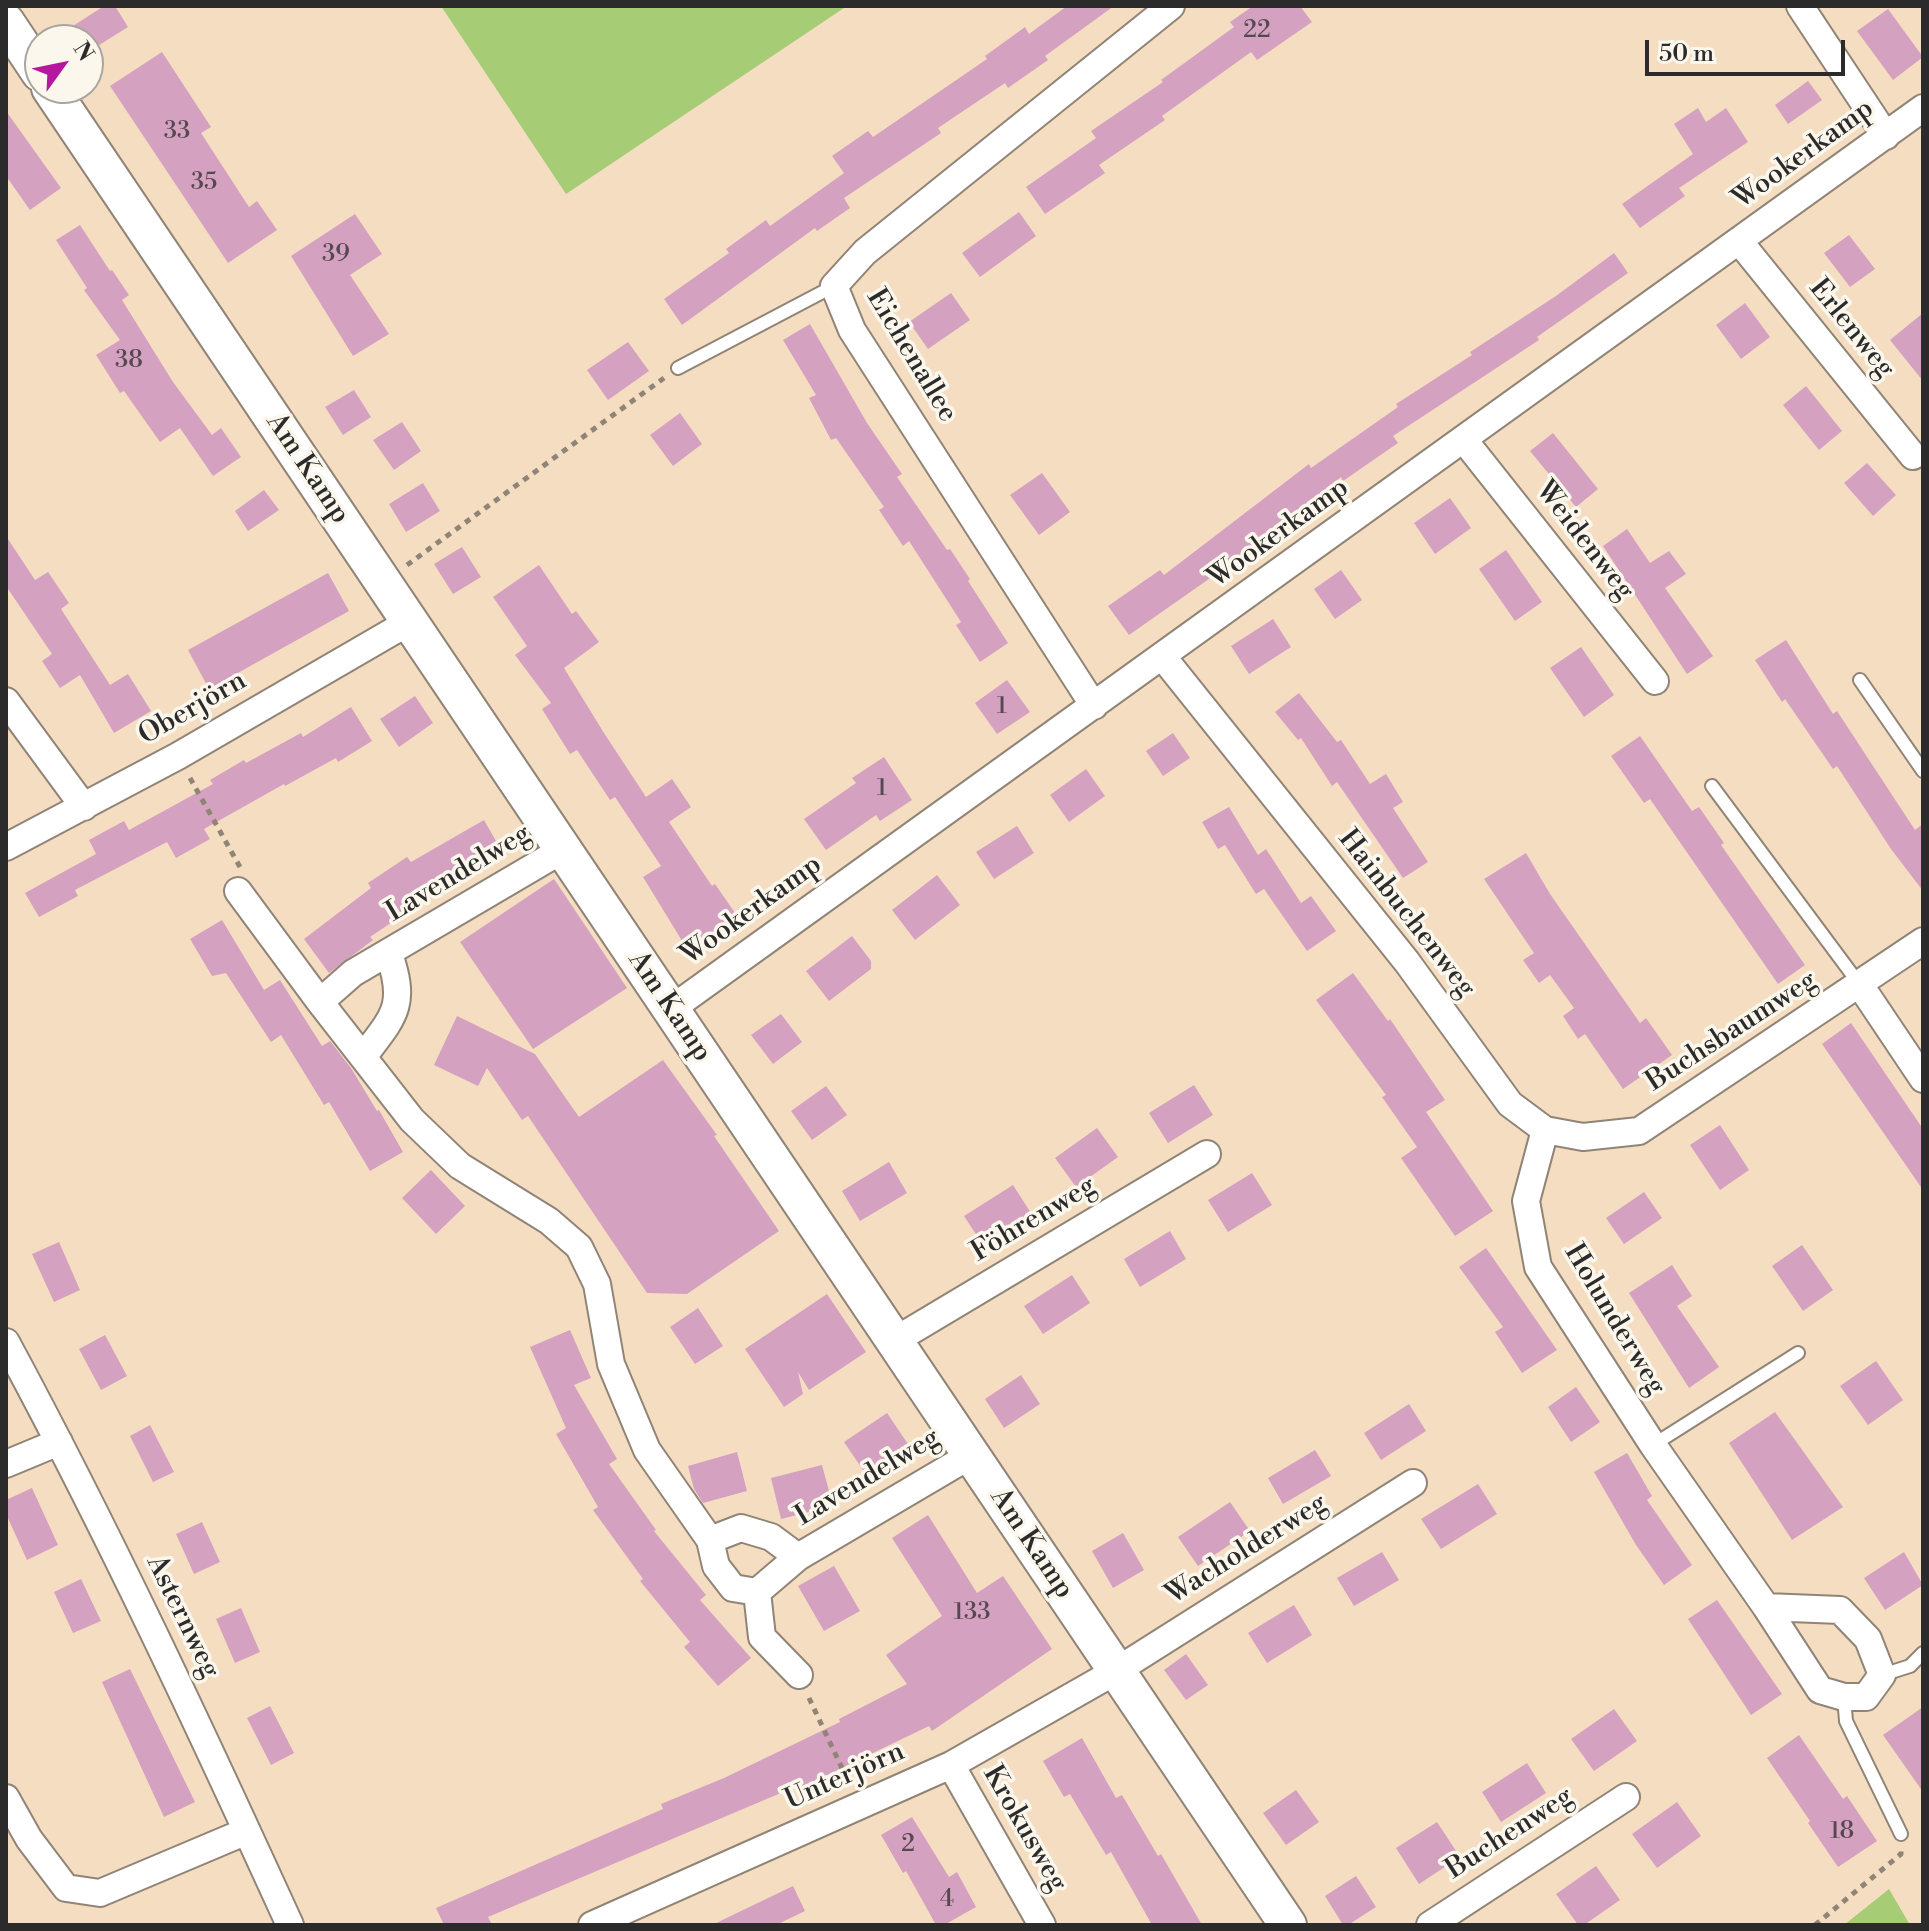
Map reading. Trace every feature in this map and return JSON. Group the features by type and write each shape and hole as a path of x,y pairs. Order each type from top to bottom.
{"street":[{"name":"Eichenallee","path":"1094,706 852,330 834,286 865,252 1171,6"},
{"path":"1800,6 1886,136"},
{"path":"6,22 24,49"},
{"name":"Am Kamp","path":"61,104 1288,1925"},
{"name":"Wookerkamp","path":"671,1009 1923,108"},
{"name":"Erlenweg","path":"1739,241 1913,456"},
{"name":"Weidenweg","path":"1464,440 1655,681"},
{"name":"Oberjörn","path":"6,847 178,756 409,622"},
{"name":"Hainbuchenweg","path":"1162,656 1407,962 1510,1104 1545,1130 1583,1137 1639,1131"},
{"path":"6,701 84,807"},
{"name":"Lavendelweg","path":"320,1002 353,973 564,849"},
{"path":"238,891 412,1120 460,1166 549,1221 579,1247 597,1284 611,1364 647,1450 710,1540 716,1566 733,1588 757,1592 762,1637 799,1675"},
{"name":"Buchsbaumweg","path":"1639,1131 1923,941"},
{"name":"Lavendelweg","path":"363,1057 384,1029 397,1004 397,977 389,954"},
{"path":"1860,985 1923,1079"},
{"name":"Holunderweg","path":"1545,1130 1526,1201 1538,1267 1653,1445 1820,1690 1844,1697"},
{"name":"Föhrenweg","path":"894,1341 1207,1154"},
{"name":"Asternweg","path":"6,1342 158,1639 290,1925"},
{"path":"6,1464 59,1442"},
{"name":"Lavendelweg","path":"757,1592 798,1557 971,1455"},
{"name":"Wacholderweg","path":"1116,1671 1413,1483"},
{"name":"Lavendelweg","path":"710,1540 741,1528 771,1537 798,1557"},
{"path":"1766,1607 1840,1610 1868,1639 1882,1675 1866,1697 1844,1697"},
{"name":"Unterjörn","path":"592,1925 951,1765 1116,1671"},
{"name":"Krokusweg","path":"951,1765 1042,1925"},
{"name":"Buchenweg","path":"1430,1925 1626,1797"},
{"path":"6,1798 29,1839 66,1888 100,1893 247,1831"}],"lane":[{"path":"678,368 834,286"},
{"path":"1860,680 1923,771"},
{"name":"Buchsbaumweg","path":"1712,786 1860,985"},
{"name":"Holunderweg","path":"1653,1445 1798,1353"},
{"path":"1882,1675 1910,1666 1923,1653"},
{"path":"1844,1697 1846,1721 1901,1834"}],"path":[{"path":"383,582 678,368"},
{"path":"178,756 245,876 235,886 238,891"},
{"path":"799,1675 859,1805"},
{"path":"1815,1925 1901,1854 1901,1834"}],"green space":[{"path":"441,6 847,6 566,194"},
{"path":"1889,1889 1910,1925 1844,1925"}],"building":[{"path":"104,6 115,6 128,27 104,42 104,24 76,24"},
{"path":"1067,6 1114,6 1045,56 1048,60 1008,88 1005,83 938,128 941,133 844,198 850,208 817,231 815,228 682,325 664,299 729,253 726,249 766,220 770,226 844,173 832,156 868,131 873,137 987,59 985,56 1025,27 1029,34"},
{"path":"1253,6 1300,6 1312,22 1257,60 1251,52 1162,116 1165,120 1099,165 1105,173 1045,214 1026,187 1096,138 1091,131 1163,82 1161,80 1234,27 1230,22"},
{"path":"1888,9 1923,57 1893,80 1857,31"},
{"path":"162,52 211,127 201,133 249,207 257,201 277,230 228,263 110,86"},
{"path":"1808,81 1822,100 1788,124 1775,105"},
{"path":"1698,108 1706,122 1726,108 1748,142 1679,188 1685,196 1640,228 1622,204 1693,154 1674,124"},
{"path":"6,111 61,188 30,210 6,176"},
{"path":"1019,212 1036,236 980,277 962,253"},
{"path":"355,214 382,254 350,275 389,334 353,356 291,256"},
{"path":"80,225 129,295 122,300 173,382 212,435 221,428 241,457 213,476 180,428 160,442 124,391 120,393 96,355 120,340 84,290 87,288 56,240"},
{"path":"1849,235 1875,269 1850,287 1824,253"},
{"path":"1614,253 1628,273 1537,337 1539,340 1393,436 1398,443 1343,481 1341,477 1206,581 1129,635 1108,606 1160,570 1164,575 1309,464 1311,468 1398,407 1396,404 1472,355 1470,352 1556,296"},
{"path":"951,293 970,320 928,349 909,322"},
{"path":"1745,303 1770,337 1741,359 1716,325"},
{"path":"1923,313 1923,381 1890,340"},
{"path":"810,324 867,423 902,474 897,477 947,550 950,549 1008,643 980,662 956,625 961,622 909,541 903,546 879,510 884,507 836,438 831,440 809,398 816,395 783,340"},
{"path":"628,342 649,371 608,400 587,370"},
{"path":"1806,386 1842,431 1819,450 1783,405"},
{"path":"354,390 371,417 343,435 325,407"},
{"path":"680,413 702,444 673,466 650,435"},
{"path":"402,422 421,451 394,470 373,440"},
{"path":"1553,433 1598,489 1576,507 1530,451"},
{"path":"1867,463 1896,495 1873,516 1844,483"},
{"path":"1042,473 1070,512 1039,535 1010,495"},
{"path":"423,483 440,511 406,532 389,504"},
{"path":"264,490 279,510 248,531 235,511"},
{"path":"1450,498 1471,528 1435,554 1414,523"},
{"path":"1627,529 1650,563 1669,551 1686,574 1665,588 1713,656 1687,674 1603,546"},
{"path":"6,536 35,580 48,572 69,603 61,609 110,685 128,674 151,711 114,733 80,675 60,688 42,661 52,654 6,586"},
{"path":"462,547 481,577 453,594 434,564"},
{"path":"1506,550 1542,602 1515,621 1479,569"},
{"path":"539,565 572,614 576,611 599,642 564,668 604,733 646,797 672,779 691,807 669,822 712,886 715,884 742,923 717,941 711,932 687,949 643,877 661,866 615,797 610,800 577,750 570,754 542,709 551,703 515,655 527,646 493,597"},
{"path":"1341,570 1362,600 1335,619 1314,589"},
{"path":"328,573 349,611 209,689 188,650"},
{"path":"1273,619 1291,647 1249,674 1231,646"},
{"path":"1786,640 1833,714 1837,711 1915,830 1923,824 1923,891 1891,849 1837,766 1833,769 1785,699 1782,702 1755,660"},
{"path":"1581,647 1614,695 1584,717 1550,668"},
{"path":"1007,680 1030,712 997,734 975,703"},
{"path":"1299,693 1337,742 1341,740 1370,784 1386,774 1403,802 1393,808 1428,862 1403,878 1337,782 1332,786 1301,738 1298,740 1275,712"},
{"path":"415,696 433,723 399,747 380,719"},
{"path":"351,707 372,741 338,762 336,758 284,784 204,829 210,839 176,858 167,842 75,890 78,896 39,917 25,893 96,854 89,840 124,821 129,830 213,784 210,780 244,760 246,763 301,733 303,737"},
{"path":"1173,733 1190,758 1163,776 1146,751"},
{"path":"1640,736 1692,811 1699,807 1724,843 1721,845 1805,965 1778,984 1650,799 1644,803 1611,756"},
{"path":"884,757 912,800 880,821 876,815 826,850 804,819 856,783 852,778"},
{"path":"1086,769 1105,796 1069,822 1050,795"},
{"path":"1229,807 1258,855 1266,849 1301,903 1311,896 1336,931 1307,951 1264,889 1256,894 1225,845 1218,849 1202,822"},
{"path":"484,820 504,855 462,880 460,876 370,937 373,940 329,973 304,939 371,888 368,883 407,857 411,862"},
{"path":"1017,826 1034,853 994,879 976,852"},
{"path":"1526,853 1550,894 1640,1023 1646,1018 1672,1055 1623,1089 1585,1034 1578,1039 1563,1016 1574,1008 1550,975 1539,983 1523,960 1534,953 1484,879"},
{"path":"937,875 960,905 915,940 892,910"},
{"path":"554,879 627,988 533,1049 460,942"},
{"path":"222,920 264,990 280,980 322,1046 330,1041 379,1110 403,1152 370,1171 329,1102 324,1105 281,1035 271,1042 226,973 212,976 190,939"},
{"path":"852,936 871,961 871,969 829,1001 806,971"},
{"path":"1353,973 1388,1021 1390,1019 1445,1100 1426,1112 1493,1211 1455,1236 1401,1158 1417,1147 1382,1097 1386,1095 1316,1000"},
{"path":"781,1014 802,1042 773,1064 751,1035"},
{"path":"457,1016 535,1054 579,1117 663,1060 717,1135 714,1136 779,1231 687,1294 647,1293 528,1116 522,1120 487,1068 478,1086 434,1065"},
{"path":"1851,1023 1923,1129 1923,1190 1822,1044"},
{"path":"1194,1085 1213,1115 1168,1143 1149,1113"},
{"path":"826,1086 847,1115 812,1140 791,1111"},
{"path":"1720,1125 1749,1170 1720,1190 1690,1145"},
{"path":"1097,1128 1118,1157 1076,1187 1055,1158"},
{"path":"889,1162 907,1193 860,1221 842,1191"},
{"path":"431,1170 465,1206 436,1234 402,1198"},
{"path":"1252,1173 1272,1205 1228,1232 1208,1200"},
{"path":"1013,1185 1031,1213 983,1245 964,1216"},
{"path":"1644,1192 1662,1218 1624,1244 1606,1218"},
{"path":"1170,1231 1186,1259 1140,1287 1124,1259"},
{"path":"59,1242 80,1290 54,1302 32,1254"},
{"path":"1802,1245 1833,1290 1803,1311 1772,1266"},
{"path":"1486,1248 1557,1350 1522,1373 1495,1332 1503,1327 1459,1267"},
{"path":"1672,1265 1692,1296 1677,1306 1719,1367 1689,1388 1629,1293"},
{"path":"1072,1275 1090,1303 1043,1334 1024,1306"},
{"path":"827,1294 866,1352 809,1390 798,1372 803,1394 784,1407 745,1349"},
{"path":"698,1308 723,1346 695,1364 670,1327"},
{"path":"570,1330 591,1378 574,1385 617,1459 609,1464 654,1531 706,1595 700,1600 751,1658 718,1686 684,1647 690,1642 640,1581 643,1579 593,1510 598,1507 556,1434 566,1428 530,1347"},
{"path":"105,1335 127,1376 101,1390 79,1349"},
{"path":"1876,1361 1903,1400 1868,1425 1840,1386"},
{"path":"1021,1375 1040,1404 1004,1428 985,1399"},
{"path":"1576,1387 1600,1422 1571,1442 1548,1407"},
{"path":"1409,1404 1426,1431 1381,1460 1364,1433"},
{"path":"1775,1412 1843,1507 1792,1540 1729,1443"},
{"path":"887,1413 912,1450 869,1479 844,1442"},
{"path":"150,1425 174,1472 153,1482 130,1436"},
{"path":"1315,1450 1331,1476 1283,1504 1268,1478"},
{"path":"737,1452 747,1491 703,1503 694,1489 688,1466"},
{"path":"1627,1453 1652,1496 1647,1500 1692,1565 1664,1585 1636,1545 1594,1472"},
{"path":"822,1465 833,1506 781,1519 771,1478"},
{"path":"1478,1484 1497,1514 1441,1549 1421,1519"},
{"path":"32,1488 58,1545 27,1560 6,1514 6,1500"},
{"path":"1230,1502 1250,1531 1198,1566 1178,1537"},
{"path":"928,1515 977,1593 1003,1576 1052,1649 932,1731 929,1726 796,1790 795,1787 488,1917 492,1925 444,1925 436,1908 663,1809 661,1804 724,1778 840,1722 839,1719 907,1684 886,1655 942,1616 892,1538"},
{"path":"202,1522 220,1562 194,1574 176,1534"},
{"path":"1123,1533 1144,1570 1113,1588 1092,1551"},
{"path":"1382,1552 1399,1580 1354,1606 1337,1578"},
{"path":"1904,1552 1923,1585 1885,1610 1864,1578"},
{"path":"834,1566 860,1611 824,1631 798,1586"},
{"path":"81,1579 101,1621 73,1633 54,1592"},
{"path":"1717,1600 1782,1694 1751,1715 1688,1619"},
{"path":"1294,1605 1312,1635 1267,1663 1248,1633"},
{"path":"241,1608 260,1652 235,1663 216,1619"},
{"path":"1186,1654 1208,1685 1186,1700 1164,1670"},
{"path":"130,1669 195,1802 164,1817 102,1682"},
{"path":"270,1706 294,1753 271,1765 247,1718"},
{"path":"1923,1707 1923,1792 1883,1735"},
{"path":"1614,1709 1637,1741 1594,1771 1571,1739"},
{"path":"1799,1735 1843,1799 1847,1796 1877,1841 1838,1867 1767,1758"},
{"path":"1082,1738 1116,1798 1122,1795 1158,1856 1161,1854 1202,1925 1152,1925 1111,1852 1106,1855 1070,1794 1064,1797 1043,1761"},
{"path":"1527,1763 1546,1793 1501,1822 1482,1792"},
{"path":"1296,1790 1319,1822 1286,1845 1263,1813"},
{"path":"1677,1802 1701,1836 1657,1868 1632,1834"},
{"path":"912,1817 949,1877 957,1872 976,1907 944,1925 936,1925 906,1871 903,1873 881,1835"},
{"path":"1437,1822 1460,1857 1419,1884 1396,1848"},
{"path":"1596,1866 1620,1900 1584,1925 1578,1925 1556,1894"},
{"path":"1356,1876 1376,1907 1343,1925 1325,1896"},
{"path":"793,1886 805,1911 776,1925 712,1925"}]}
